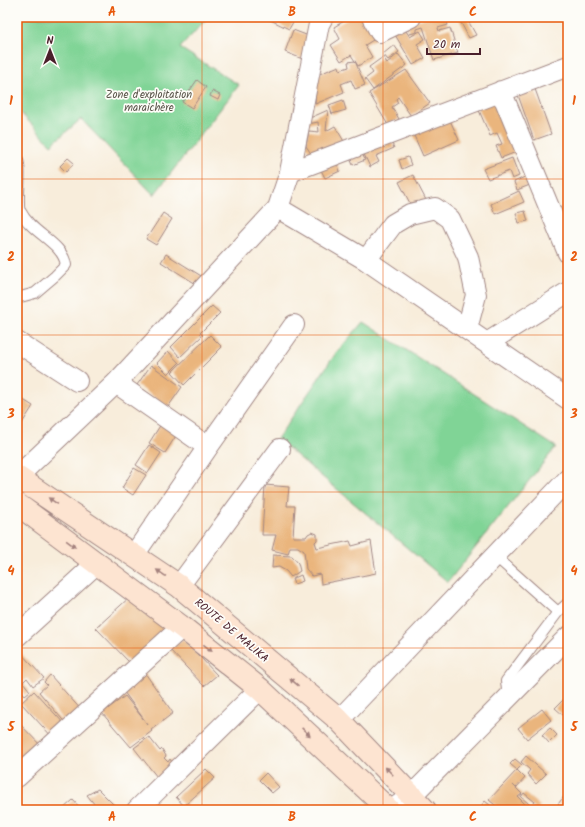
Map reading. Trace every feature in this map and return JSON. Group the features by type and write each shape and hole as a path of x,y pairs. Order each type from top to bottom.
{"main road":[{"name":"ROUTE DE MALIKA","path":"17,477 179,586 339,720 418,802"},
{"path":"17,504 182,627 260,689 389,810"}],"street":[{"path":"17,477 116,383 278,208 290,172 319,24 323,17"},
{"path":"372,17 380,32 411,17"},
{"path":"290,172 568,66"},
{"path":"501,91 567,249"},
{"path":"278,208 366,260 568,399"},
{"path":"366,260 393,224 410,214 435,208 450,219 468,257 476,295 467,329"},
{"path":"487,343 568,292"},
{"path":"134,555 294,325"},
{"path":"17,342 77,381"},
{"path":"116,383 208,447"},
{"path":"179,586 280,449"},
{"path":"339,720 568,479"},
{"path":"17,636 97,563"},
{"path":"17,777 182,627"},
{"path":"392,810 418,802 518,688 568,636"},
{"path":"137,810 260,689"}],"lane":[{"path":"17,157 20,164 18,189 20,211 30,226 53,244 65,258 66,265 35,293 17,298"},
{"path":"494,556 558,612"},
{"path":"518,688 507,690 506,681 558,612 568,603"}],"green space":[{"name":"Zone d'exploitation maraichère","path":"17,17 208,17 180,48 239,85 154,195 81,119 51,145 17,109 17,46 21,41 17,40"},
{"path":"363,322 556,447 448,582 277,439 336,353"}],"building":[{"path":"264,17 296,17 289,29"},
{"path":"351,17 366,17 378,37 365,45 372,57 358,66 351,55 341,61 331,45 340,39 334,27"},
{"path":"428,17 445,17 448,25 438,28 439,31 450,28 458,53 434,60 423,27 417,29 417,32 410,34 407,23"},
{"path":"458,17 466,17 476,35 469,38"},
{"path":"400,22 410,37 420,31 425,39 417,44 425,58 413,65 391,28"},
{"path":"293,30 314,38 305,60 285,52"},
{"path":"394,45 399,52 388,60 383,54"},
{"path":"398,54 407,65 373,90 365,79 373,73 369,67 383,57 387,63"},
{"path":"355,61 365,85 355,89 351,80 341,84 344,92 315,104 317,75 339,66 340,70 349,67 348,62"},
{"path":"406,70 430,103 411,116 398,97 396,99 398,103 392,107 399,119 388,125 369,93"},
{"path":"197,80 206,87 192,108 182,102"},
{"path":"535,89 551,134 534,140 518,95"},
{"path":"212,91 220,95 218,100 210,96"},
{"path":"502,98 524,149 501,158 496,146 502,144 497,133 490,136 478,108"},
{"path":"343,100 346,110 332,114 329,105"},
{"path":"328,110 326,131 335,126 345,143 312,155 306,146 309,131 319,132 318,122 308,124 310,118"},
{"path":"448,116 459,140 423,156 412,131"},
{"path":"390,139 394,148 376,156 379,162 370,167 363,152"},
{"path":"361,151 365,160 353,165 349,156"},
{"path":"408,157 411,165 402,169 399,160"},
{"path":"68,158 74,163 66,172 60,166"},
{"path":"512,158 519,176 512,179 509,171 488,179 483,169"},
{"path":"336,161 340,171 325,178 320,168"},
{"path":"531,174 535,183 517,190 514,182"},
{"path":"413,175 427,202 413,209 399,182"},
{"path":"519,191 524,202 495,214 491,204"},
{"path":"525,211 528,221 519,223 516,213"},
{"path":"163,213 172,219 156,245 146,239"},
{"path":"166,254 206,279 201,287 161,262"},
{"path":"212,306 220,313 200,333 203,335 180,357 171,347"},
{"path":"210,335 222,347 184,385 172,372"},
{"path":"168,351 179,363 168,374 157,363"},
{"path":"151,365 182,387 168,407 137,385"},
{"path":"17,396 33,406 21,425 17,422"},
{"path":"163,421 179,431 165,453 149,443"},
{"path":"149,445 161,453 148,473 136,465"},
{"path":"134,468 146,475 133,495 122,488"},
{"path":"265,485 289,487 287,506 295,506 293,537 306,537 312,532 317,534 317,540 315,542 317,548 350,541 352,546 371,541 376,573 321,584 320,574 312,576 306,569 304,551 298,547 290,547 288,554 272,550 276,535 262,535"},
{"path":"273,555 292,556 298,563 300,571 291,577 286,571 279,567 272,568"},
{"path":"301,575 303,581 294,584 292,579"},
{"path":"132,595 168,626 130,663 96,628"},
{"path":"183,639 217,675 204,686 170,650"},
{"path":"17,649 44,678 33,686 27,678 23,682 30,691 25,695 17,686"},
{"path":"145,673 173,713 131,747 102,713 125,696 148,725 124,692"},
{"path":"50,675 83,712 68,726 39,692 47,685 44,682"},
{"path":"34,691 67,727 54,739 21,703"},
{"path":"564,699 568,704 568,710 563,715 555,708"},
{"path":"542,709 551,720 527,739 518,728"},
{"path":"17,721 44,749 25,768 17,760"},
{"path":"550,728 557,735 549,743 542,735"},
{"path":"149,737 160,751 162,749 166,756 164,758 168,762 170,759 175,767 161,782 134,748"},
{"path":"526,756 546,774 536,784 527,774 530,770 521,762"},
{"path":"515,759 522,765 517,770 510,764"},
{"path":"206,769 215,778 184,806 176,797"},
{"path":"517,770 525,778 516,788 522,794 518,797 528,807 525,810 501,810 489,800"},
{"path":"266,773 279,787 272,793 259,780"},
{"path":"98,789 119,810 99,810 87,795"},
{"path":"524,793 540,806 536,810 521,797"},
{"path":"566,794 568,795 568,810 558,804"},
{"path":"73,800 82,810 62,810"},
{"path":"485,801 496,810 478,810"}]}
